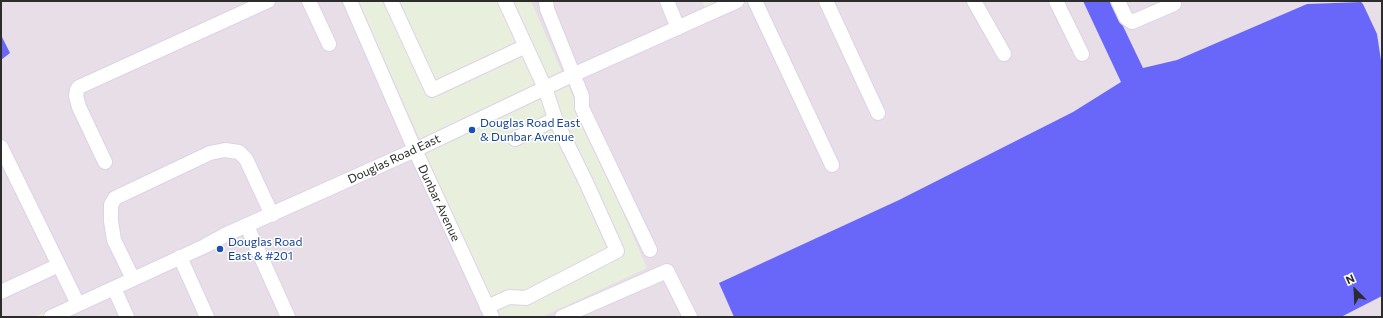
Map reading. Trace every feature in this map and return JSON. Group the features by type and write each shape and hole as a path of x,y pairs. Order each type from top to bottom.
{"street":[{"path":"105,162 79,107 76,96 76,90 79,87 268,1"},
{"path":"310,1 329,44"},
{"name":"Dunbar Avenue","path":"350,1 415,150 490,312"},
{"path":"390,1 432,90 526,46"},
{"path":"490,312 509,297 526,298 617,251 555,118 545,88 505,1"},
{"path":"546,1 547,9 582,96 582,108 650,250"},
{"path":"667,1 678,28"},
{"name":"Douglas Road East","path":"59,315 78,304 227,234 415,150 545,88 678,28 711,6 737,1"},
{"path":"755,1 832,165"},
{"path":"826,1 878,113"},
{"path":"974,1 1004,54"},
{"path":"1056,1 1082,54"},
{"path":"1118,1 1126,18 1132,22 1174,4"},
{"path":"515,139 555,118"},
{"path":"1,147 78,304"},
{"path":"133,279 114,240 111,221 111,205 115,198 210,153 225,150 239,152 246,159 272,214"},
{"path":"247,226 288,317"},
{"path":"180,257 207,317"},
{"path":"1,292 58,264"},
{"path":"562,317 667,271 690,317"},
{"path":"114,288 127,317"}],"shaded area":[{"path":"1,1 344,1 406,146 224,228 34,317 1,317 1,60 10,53 1,35"},
{"path":"357,1 420,140 418,141"},
{"path":"531,1 702,1 705,8 562,72"},
{"path":"753,1 1083,1 1121,82 1073,112 899,200 720,283 734,317 542,317 647,268 568,85"},
{"path":"1083,1 1111,1 1143,68 1177,60 1307,4 1361,2 1377,34 1382,67 1382,296 1341,317 734,317 719,283 899,200 1073,112 1121,82"},
{"path":"1111,1 1382,1 1382,67 1377,34 1361,2 1307,4 1177,60 1142,68"},
{"path":"1,35 10,53 1,60"},
{"path":"412,159 485,317 67,317 230,240"},
{"path":"1382,296 1382,317 1341,317"}],"place":[{"name":"Douglas Road East & Dunbar Avenue","path":"472,130"},
{"name":"Douglas Road East & #201","path":"220,249"}]}
